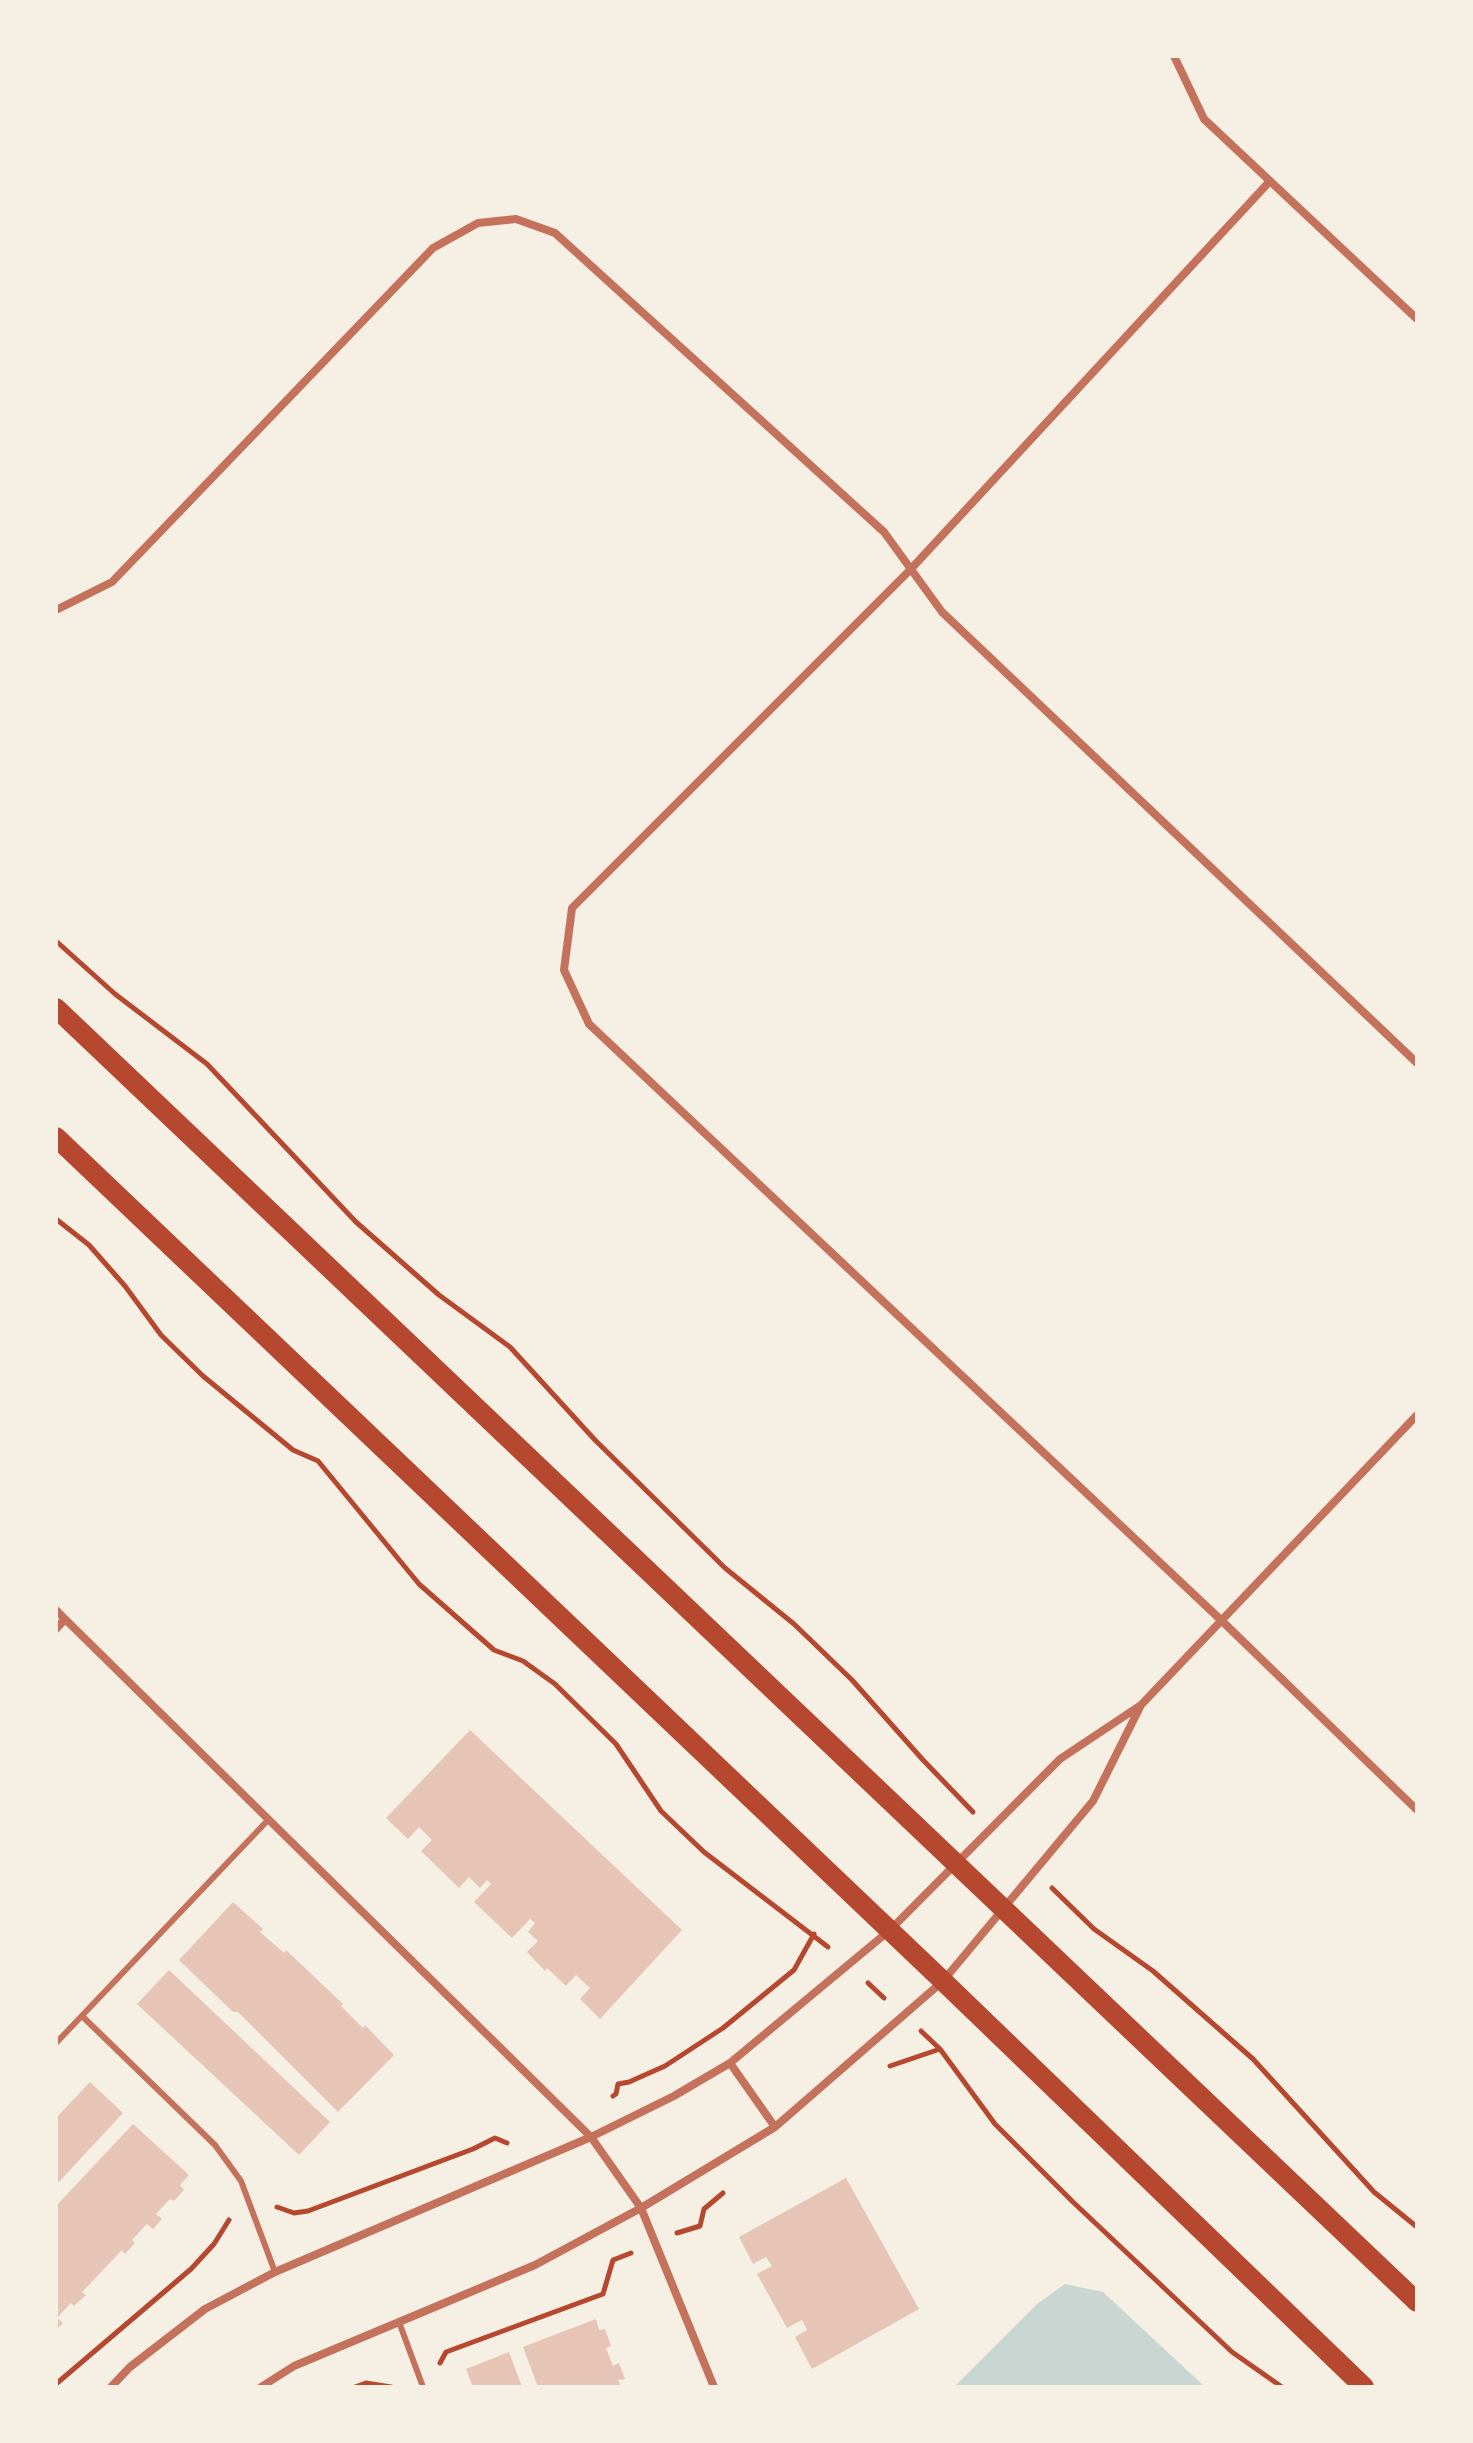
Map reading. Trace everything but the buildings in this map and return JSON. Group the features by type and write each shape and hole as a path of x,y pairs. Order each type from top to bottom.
{"main road":[{"path":"56,1008 1417,2302"},
{"path":"56,1137 890,1930 1364,2387"}],"street":[{"path":"1174,56 1204,119 1417,319"},
{"path":"1270,181 910,570 572,908 564,970 589,1024 1222,1621 1417,1810"},
{"path":"56,610 112,582 433,248 478,223 516,219 555,233 884,532 942,612 1417,1063"},
{"path":"111,2387 130,2367 205,2309 275,2272 591,2137 674,2096 730,2063 890,1930 1060,1759 1141,1705 1417,1415"},
{"path":"56,1610 591,2137 641,2208 714,2387"},
{"path":"56,1629 65,1619"},
{"path":"261,2387 294,2366 535,2265 641,2208 775,2127 943,1981 1093,1801 1141,1705"},
{"path":"730,2063 775,2127"}],"lane":[{"path":"56,2043 269,1819"},
{"path":"82,2016 215,2145 241,2181 275,2272"},
{"path":"399,2322 423,2387"}],"path":[{"path":"56,941 115,994 207,1064 356,1222 439,1295 510,1347 595,1440 725,1568 794,1624 852,1680 989,1828"},
{"path":"56,1219 89,1245 125,1286 161,1335 203,1376 293,1450 318,1461 419,1584 494,1650 523,1661 555,1684 616,1744 661,1811 704,1852 814,1934 904,2015 940,2049 995,2124 1073,2202 1232,2352 1282,2387"},
{"path":"1035,1872 1094,1929 1153,1971 1253,2059 1374,2192 1417,2227"},
{"path":"603,2101 616,2094 618,2084 665,2066 723,2028 794,1970 814,1934"},
{"path":"263,2203 294,2213 308,2211 495,2138 512,2145"},
{"path":"56,2384 191,2269 214,2244 232,2215"},
{"path":"355,2387 366,2383 391,2387"}],"shaded area":[{"path":"1065,2284 1103,2292 1205,2387 954,2387 1037,2304"}]}
